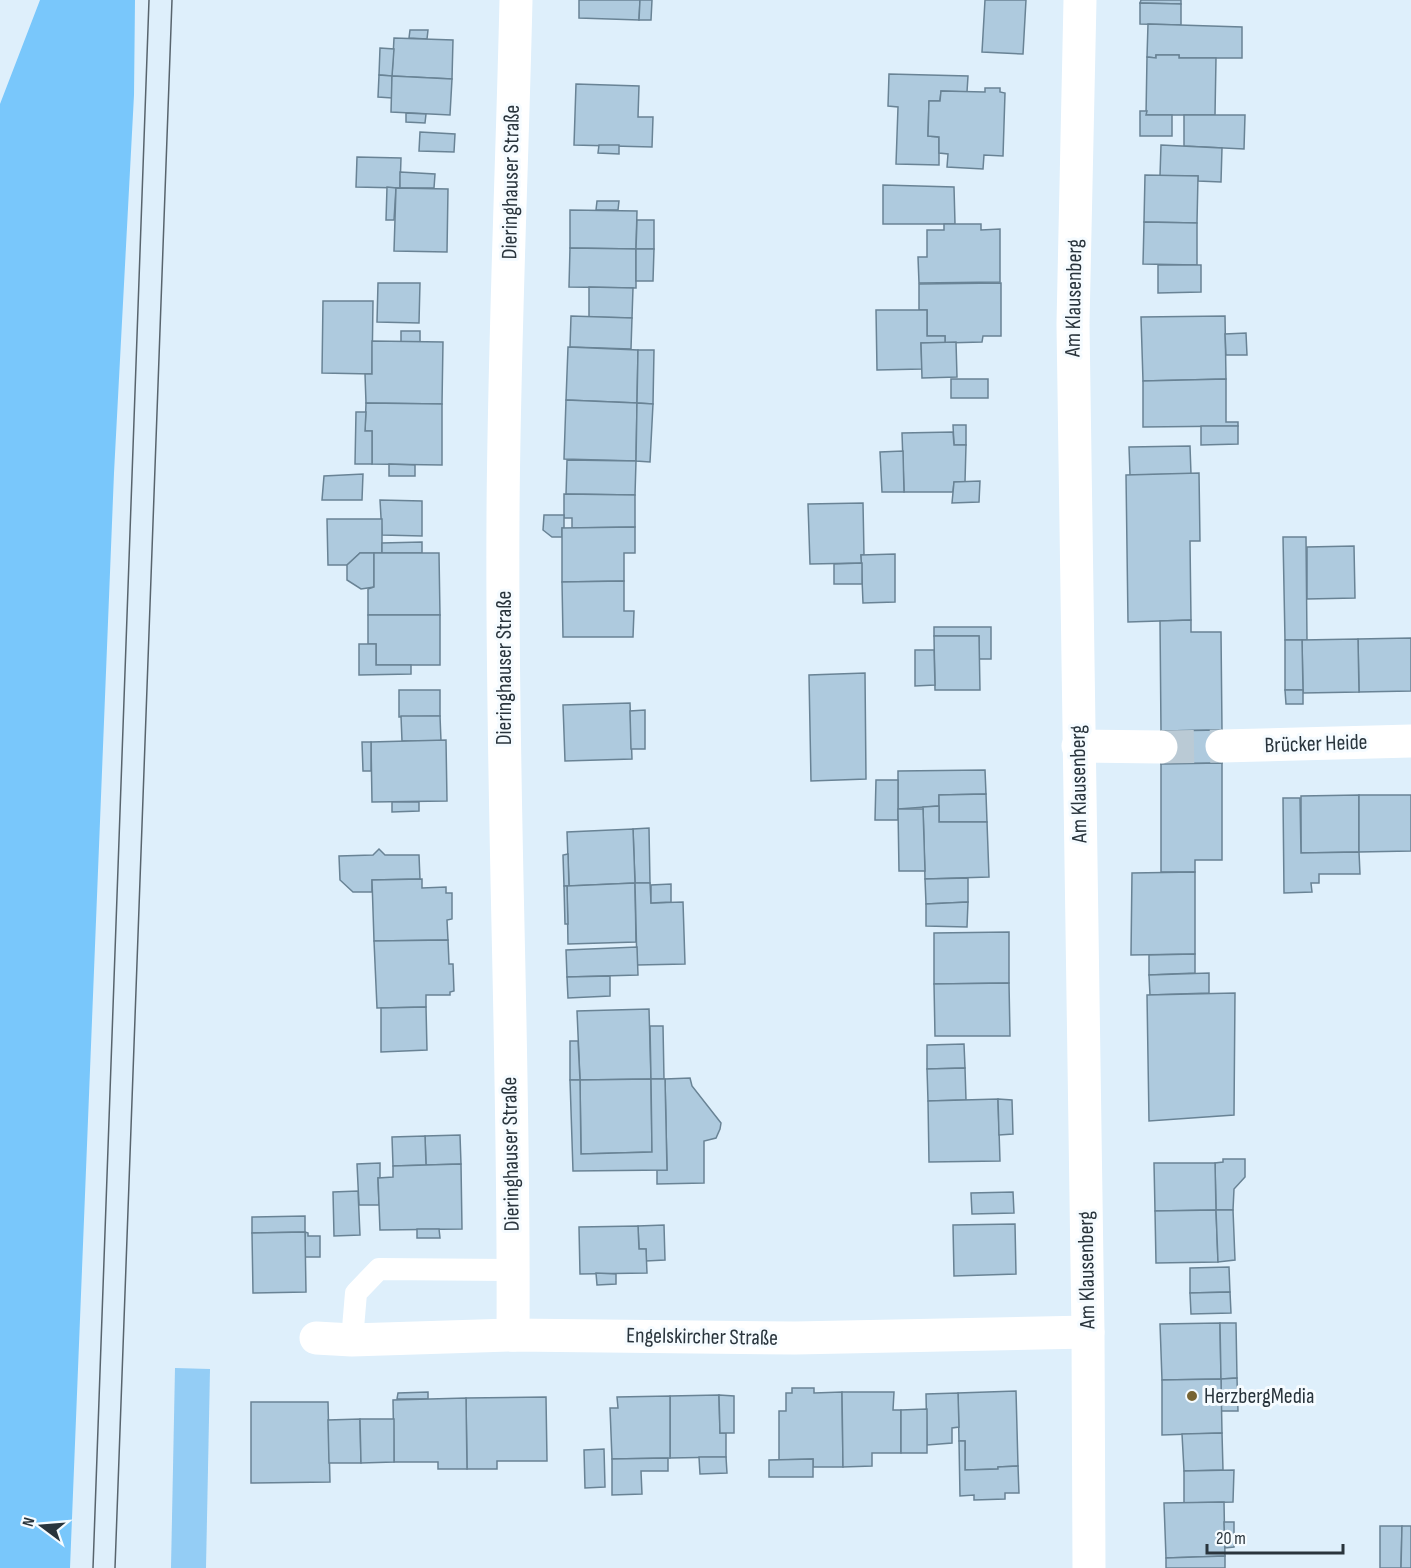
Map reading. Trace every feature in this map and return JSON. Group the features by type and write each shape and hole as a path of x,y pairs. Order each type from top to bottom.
{"street":[{"name":"Dieringhauser Straße","path":"513,1335 503,517 516,0"},
{"name":"Am Klausenberg","path":"1080,0 1073,324 1088,1332 1089,1568"},
{"name":"Brücker Heide","path":"1222,746 1411,741"},
{"path":"1078,746 1161,747"},
{"name":"Engelskircher Straße","path":"316,1338 352,1340 513,1335 795,1338 1088,1332"}],"lane":[{"path":"352,1340 356,1293 380,1269 513,1270"}],"shaded area":[{"path":"40,0 135,0 134,95 114,473 70,1568 0,1568 0,104"},
{"path":"175,1368 210,1369 206,1568 171,1568"}],"building":[{"path":"579,0 640,0 639,20 579,18"},
{"path":"640,0 652,0 651,20 639,20"},
{"path":"985,0 1026,0 1023,54 982,52"},
{"path":"1141,0 1181,0 1181,4 1140,3"},
{"path":"1140,3 1181,4 1181,25 1140,24"},
{"path":"1148,24 1242,27 1242,58 1179,58 1179,55 1147,57"},
{"path":"410,30 428,30 427,39 409,38"},
{"path":"394,38 453,40 452,79 392,76"},
{"path":"380,48 394,49 392,76 379,75"},
{"path":"1156,55 1179,55 1179,58 1216,58 1215,115 1146,115 1147,57 1156,58"},
{"path":"889,74 968,76 967,92 941,91 940,101 929,101 928,136 939,137 939,165 896,164 898,107 888,106"},
{"path":"379,75 392,76 392,98 378,97"},
{"path":"392,76 452,79 450,115 391,112"},
{"path":"576,84 639,86 638,117 653,117 652,147 574,145"},
{"path":"985,88 1000,88 1000,92 1005,93 1003,156 984,155 983,169 947,167 948,154 939,153 939,137 928,136 929,101 940,101 941,91 985,92"},
{"path":"1140,111 1147,111 1146,115 1172,115 1172,136 1140,136"},
{"path":"406,113 426,114 425,123 406,122"},
{"path":"1184,115 1245,115 1244,149 1184,146"},
{"path":"420,132 455,134 454,152 419,151"},
{"path":"599,145 619,145 619,154 598,153"},
{"path":"1161,145 1222,148 1221,182 1198,181 1198,176 1160,176"},
{"path":"357,157 401,158 400,188 356,187"},
{"path":"400,172 435,174 434,188 400,188"},
{"path":"1145,175 1198,176 1197,223 1144,222"},
{"path":"883,185 954,187 955,224 883,224"},
{"path":"387,187 396,188 394,220 386,220"},
{"path":"396,188 448,189 447,252 394,251"},
{"path":"597,201 619,201 618,210 596,210"},
{"path":"570,210 637,211 636,249 570,248"},
{"path":"637,220 654,220 654,249 636,249"},
{"path":"1144,222 1197,223 1197,265 1143,264"},
{"path":"944,224 981,224 981,230 1000,229 1000,282 919,283 918,257 927,257 927,230 944,230"},
{"path":"570,248 636,249 636,288 569,287"},
{"path":"636,249 654,249 653,281 636,281"},
{"path":"1158,265 1201,265 1201,292 1158,293"},
{"path":"378,283 420,283 419,323 377,322"},
{"path":"1001,283 1001,336 983,336 982,342 945,343 945,336 927,336 927,310 919,310 919,284"},
{"path":"589,287 633,288 632,318 589,317"},
{"path":"323,301 373,301 372,374 322,373"},
{"path":"876,310 927,310 927,336 945,336 945,343 921,343 922,369 877,370"},
{"path":"571,316 632,318 631,349 570,347"},
{"path":"1225,316 1226,379 1143,381 1141,317"},
{"path":"401,331 420,331 420,342 401,342"},
{"path":"1246,333 1247,355 1226,355 1225,334"},
{"path":"372,341 443,342 442,404 366,403 365,374 372,374"},
{"path":"956,342 957,377 922,378 921,343"},
{"path":"568,347 638,350 637,403 566,400"},
{"path":"638,350 654,350 653,404 637,403"},
{"path":"951,379 988,379 988,398 951,398"},
{"path":"1226,379 1226,422 1238,422 1238,426 1143,427 1143,381"},
{"path":"566,400 637,403 636,461 564,459"},
{"path":"366,403 442,404 442,465 372,464 372,431 365,431"},
{"path":"637,403 653,404 650,462 636,461"},
{"path":"356,412 366,412 365,431 372,431 372,464 355,464"},
{"path":"953,425 966,425 966,445 954,445"},
{"path":"1201,426 1238,426 1238,444 1201,445"},
{"path":"953,432 954,445 966,445 965,482 954,482 953,492 904,492 902,433"},
{"path":"1190,446 1191,474 1130,475 1129,447"},
{"path":"903,451 904,492 882,492 880,452"},
{"path":"567,460 636,461 635,495 566,494"},
{"path":"389,464 415,465 415,476 389,476"},
{"path":"1199,473 1200,541 1190,541 1191,620 1128,622 1126,475"},
{"path":"363,474 362,500 322,500 324,476"},
{"path":"980,481 979,502 952,503 954,482"},
{"path":"564,494 635,495 635,527 572,528 572,518 564,518"},
{"path":"380,500 422,501 422,536 382,535"},
{"path":"863,503 864,555 861,555 862,563 810,564 808,504"},
{"path":"544,515 564,515 562,537 552,537 543,530"},
{"path":"327,519 382,519 382,553 360,553 347,565 328,565"},
{"path":"635,527 635,553 624,553 624,581 562,582 562,528"},
{"path":"1283,537 1306,537 1307,640 1285,640"},
{"path":"422,542 422,553 382,553 382,543"},
{"path":"1354,546 1355,598 1307,599 1307,547"},
{"path":"360,553 374,553 374,587 361,589 347,580 347,565"},
{"path":"374,553 439,553 440,615 368,615 368,589 374,587"},
{"path":"895,554 895,602 863,603 861,555"},
{"path":"862,563 862,584 834,584 834,564"},
{"path":"624,581 624,611 634,611 633,637 563,637 562,582"},
{"path":"368,615 440,615 440,665 376,665 376,644 368,644"},
{"path":"1191,620 1191,632 1221,632 1222,730 1161,731 1160,621"},
{"path":"934,627 991,627 991,659 979,659 979,636 934,636"},
{"path":"934,636 979,636 980,690 935,690"},
{"path":"1411,638 1411,691 1359,692 1358,639"},
{"path":"1358,639 1359,692 1303,693 1302,640"},
{"path":"1285,640 1302,640 1303,690 1285,690"},
{"path":"359,644 376,644 376,665 411,665 411,674 359,675"},
{"path":"915,650 934,650 935,685 915,686"},
{"path":"865,673 866,779 811,781 809,675"},
{"path":"399,690 440,690 440,716 399,717"},
{"path":"1285,690 1303,690 1303,704 1286,704"},
{"path":"630,703 632,759 565,761 563,705"},
{"path":"645,710 645,749 631,749 630,711"},
{"path":"401,716 440,716 441,741 402,741"},
{"path":"1222,730 1222,763 1161,764 1161,731"},
{"path":"446,740 447,801 372,802 371,742"},
{"path":"362,742 371,742 371,771 363,771"},
{"path":"1222,763 1222,860 1195,860 1195,872 1161,872 1161,764"},
{"path":"985,770 986,794 939,795 939,806 898,809 898,771"},
{"path":"876,780 898,780 898,820 875,820"},
{"path":"986,794 987,822 939,822 939,795"},
{"path":"1359,795 1359,852 1301,853 1301,796"},
{"path":"1359,795 1411,795 1411,851 1359,852"},
{"path":"1283,798 1300,798 1301,853 1359,852 1360,874 1319,874 1319,883 1311,883 1312,892 1284,893"},
{"path":"392,802 419,802 419,811 392,812"},
{"path":"939,806 939,822 987,822 989,877 925,879 923,807"},
{"path":"898,809 923,809 925,871 899,871"},
{"path":"649,828 650,883 635,883 633,829"},
{"path":"633,829 635,883 569,886 567,832"},
{"path":"379,849 385,855 419,855 420,879 372,880 372,892 353,892 340,880 339,856 373,855"},
{"path":"568,854 569,886 564,886 563,855"},
{"path":"1195,872 1195,954 1131,955 1132,873"},
{"path":"968,878 968,902 926,904 925,879"},
{"path":"422,879 422,888 446,887 446,893 452,893 452,919 447,920 448,940 374,941 372,880"},
{"path":"635,883 636,942 568,944 567,886"},
{"path":"635,883 650,883 651,903 683,902 685,964 637,965"},
{"path":"671,884 671,902 651,903 651,885"},
{"path":"564,886 567,886 568,924 565,924"},
{"path":"968,902 967,927 926,926 926,904"},
{"path":"1009,932 1009,983 934,984 934,933"},
{"path":"448,940 449,964 453,964 454,991 450,992 450,995 426,995 426,1007 377,1008 374,941"},
{"path":"637,947 638,975 567,977 566,950"},
{"path":"1195,954 1195,973 1149,975 1149,955"},
{"path":"1209,973 1209,993 1150,995 1149,975"},
{"path":"610,976 610,996 568,998 567,977"},
{"path":"1009,983 1010,1036 935,1036 934,984"},
{"path":"1235,993 1234,1115 1149,1121 1147,995"},
{"path":"426,1007 427,1050 381,1052 381,1008"},
{"path":"649,1009 651,1079 580,1080 577,1011"},
{"path":"650,1026 663,1026 664,1079 651,1079"},
{"path":"570,1041 578,1041 580,1080 570,1080"},
{"path":"964,1044 965,1068 927,1069 927,1045"},
{"path":"965,1068 966,1100 928,1101 927,1069"},
{"path":"690,1078 692,1086 721,1123 716,1138 704,1141 704,1183 657,1184 657,1170 667,1170 665,1079"},
{"path":"651,1079 652,1152 581,1154 580,1080"},
{"path":"651,1079 665,1079 667,1170 573,1171 570,1080 580,1080 581,1154 652,1152"},
{"path":"998,1099 1000,1161 929,1162 928,1101"},
{"path":"998,1099 1012,1100 1013,1134 999,1135"},
{"path":"460,1135 461,1164 426,1165 425,1136"},
{"path":"425,1136 426,1165 393,1166 392,1137"},
{"path":"1223,1159 1245,1159 1245,1177 1234,1189 1233,1210 1216,1210 1215,1163 1223,1162"},
{"path":"380,1163 379,1205 359,1205 357,1164"},
{"path":"1154,1163 1215,1163 1216,1210 1155,1211"},
{"path":"461,1164 462,1229 380,1230 378,1178 393,1177 393,1166"},
{"path":"358,1191 360,1235 334,1236 333,1192"},
{"path":"1013,1192 1014,1213 972,1214 971,1193"},
{"path":"1216,1210 1218,1262 1156,1263 1155,1211"},
{"path":"1216,1210 1233,1210 1235,1260 1218,1262"},
{"path":"305,1216 305,1232 252,1233 252,1217"},
{"path":"1015,1224 1016,1274 954,1276 953,1225"},
{"path":"664,1225 665,1260 646,1261 646,1249 639,1249 638,1226"},
{"path":"638,1226 639,1249 646,1249 647,1273 580,1274 579,1227"},
{"path":"417,1229 439,1229 440,1238 417,1238"},
{"path":"305,1232 308,1236 320,1236 320,1257 305,1257"},
{"path":"305,1232 306,1292 253,1293 252,1233"},
{"path":"1229,1267 1230,1292 1190,1293 1190,1268"},
{"path":"596,1273 616,1274 616,1284 597,1285"},
{"path":"1230,1292 1231,1313 1191,1314 1190,1293"},
{"path":"1220,1323 1221,1379 1162,1380 1160,1324"},
{"path":"1220,1323 1236,1323 1237,1378 1221,1379"},
{"path":"1237,1378 1238,1411 1221,1411 1221,1379"},
{"name":"HerzbergMedia","path":"1221,1379 1222,1433 1162,1435 1162,1380"},
{"path":"792,1388 814,1388 814,1393 842,1392 843,1467 813,1467 813,1459 779,1460 779,1411 786,1411 786,1393 792,1393"},
{"path":"1016,1391 1018,1466 965,1470 965,1441 959,1441 958,1393"},
{"path":"428,1392 428,1399 397,1399 398,1393"},
{"path":"842,1392 894,1392 893,1410 901,1410 901,1453 872,1453 872,1466 843,1467"},
{"path":"958,1393 959,1427 952,1428 952,1443 927,1445 926,1394"},
{"path":"719,1395 720,1433 726,1433 726,1457 670,1458 670,1396"},
{"path":"719,1395 734,1396 734,1433 720,1433"},
{"path":"670,1396 670,1458 612,1459 610,1408 618,1408 617,1397"},
{"path":"546,1397 547,1461 497,1461 497,1469 467,1469 466,1398"},
{"path":"466,1398 467,1469 438,1469 438,1462 394,1462 393,1400"},
{"path":"251,1402 328,1402 330,1482 251,1483"},
{"path":"927,1409 927,1453 901,1453 901,1410"},
{"path":"360,1419 361,1463 329,1463 328,1420"},
{"path":"360,1419 394,1419 394,1462 361,1463"},
{"path":"1222,1433 1223,1470 1184,1471 1182,1434"},
{"path":"959,1441 965,1441 965,1470 1018,1466 1019,1493 1005,1493 1005,1499 974,1500 974,1495 960,1496"},
{"path":"604,1449 605,1487 585,1488 584,1450"},
{"path":"699,1457 726,1457 727,1473 700,1474"},
{"path":"668,1458 668,1471 641,1471 642,1494 612,1495 612,1459"},
{"path":"813,1459 813,1477 769,1477 769,1460"},
{"path":"1234,1470 1233,1502 1184,1503 1184,1471"},
{"path":"1224,1502 1225,1556 1166,1558 1164,1503"},
{"path":"1224,1522 1234,1522 1234,1547 1225,1548"},
{"path":"1380,1526 1402,1526 1401,1568 1380,1568"},
{"path":"1402,1526 1411,1526 1411,1568 1401,1568"},
{"path":"1225,1556 1225,1568 1166,1568 1166,1558"}],"tunnel":[{"path":"1161,747 1222,746"}],"tram line":[{"path":"93,1568 149,0"},
{"path":"115,1568 172,0"}],"place":[{"name":"HerzbergMedia","path":"1192,1396"}]}
